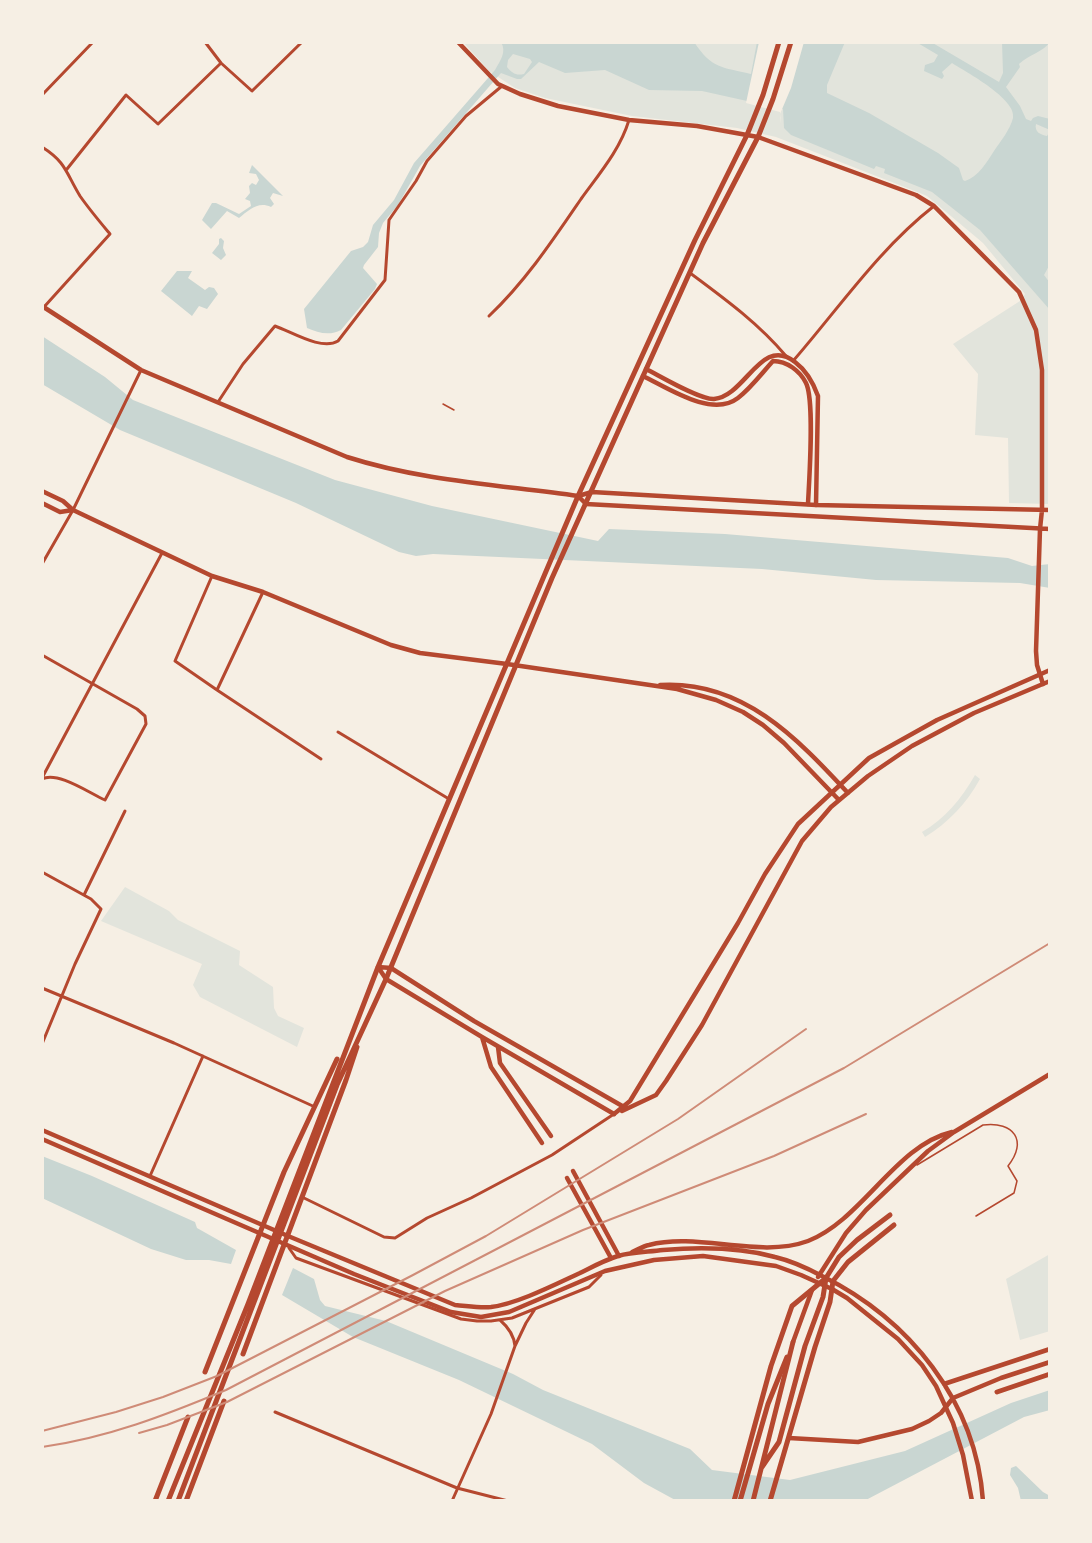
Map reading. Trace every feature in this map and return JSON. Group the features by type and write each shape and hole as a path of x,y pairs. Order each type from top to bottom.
{"main road":[{"path":"458,42 500,85 558,106 629,120 696,126 758,137 916,195 934,206 1019,292 1036,330 1042,370 1042,510 1036,651 1043,684"},
{"path":"205,1372 284,1172 358,1014 544,574 695,240 747,135 779,42"},
{"path":"168,1501 335,1083 391,968 552,578 690,273 758,137 791,42"},
{"path":"43,307 141,370 347,458 410,474 578,497 592,492 816,505 1050,510"},
{"path":"646,369 713,399 725,396 740,385 754,368 775,355 786,356 793,361 813,381 818,396 816,505"},
{"path":"643,376 698,402 712,406 736,399 773,361 782,361 795,369 806,384 810,401 808,504"},
{"path":"42,491 63,501 73,510 212,576 263,592 391,645 420,653 677,689 716,700 743,712 783,743 839,800"},
{"path":"578,497 586,504 1050,529"},
{"path":"42,502 60,512 73,510"},
{"path":"614,1114 630,1101 738,924 765,874 798,824 869,758 937,720 1050,670"},
{"path":"614,1114 656,1095 702,1025 802,841 839,800 868,776 912,746 974,713 1050,681"},
{"path":"651,685 684,685 717,691 748,704 770,717 848,793"},
{"path":"378,967 391,968 474,1021 624,1107"},
{"path":"378,967 386,979 614,1114"},
{"path":"178,1501 335,1083 358,1014"},
{"path":"243,1354 346,1080 364,1025"},
{"path":"482,1037 491,1067 542,1143"},
{"path":"498,1047 500,1063 550,1136"},
{"path":"734,1501 768,1404 812,1291 825,1264 846,1233 866,1210 928,1151 954,1132 1050,1074"},
{"path":"1039,1082 1050,1079"},
{"path":"42,1130 150,1178 455,1305 495,1306 611,1258 626,1255 703,1248 753,1252 799,1265 853,1292 904,1333 931,1363 953,1398 974,1448 983,1501"},
{"path":"626,1255 649,1245 678,1242 769,1247 806,1241 825,1233 838,1224 916,1151 941,1135 954,1132"},
{"path":"42,1139 354,1274 451,1312 480,1317 508,1312 605,1271 654,1260 703,1256 776,1266 832,1288 898,1339 922,1365 936,1386 953,1424 963,1455 972,1501"},
{"path":"573,1171 619,1256"},
{"path":"567,1179 611,1258"},
{"path":"740,1501 771,1366 792,1306 826,1278 839,1257 857,1240 890,1215"},
{"path":"770,1501 830,1302 833,1281 848,1262 894,1226"},
{"path":"762,1467 779,1442 805,1346 823,1297 826,1278"},
{"path":"753,1501 793,1342"},
{"path":"936,1386 1050,1349"},
{"path":"789,1438 858,1442 912,1429 929,1421 953,1398 1001,1378 1050,1362"},
{"path":"997,1392 1050,1374"},
{"path":"186,1501 224,1401"},
{"path":"155,1501 188,1416"}],"street":[{"path":"42,95 93,42"},
{"path":"205,42 221,63 252,91 302,42"},
{"path":"67,169 126,95 158,124 221,63"},
{"path":"218,402 243,364 275,326 316,343 332,345 338,341 385,280 390,220 427,161 466,116 500,85"},
{"path":"489,316 508,298 614,154 626,132 629,120"},
{"path":"42,147 57,157 67,169 81,198 110,234 43,307"},
{"path":"793,361 882,255 915,220 934,206"},
{"path":"690,273 746,315 786,356"},
{"path":"42,564 73,510 141,370"},
{"path":"42,779 162,553"},
{"path":"212,576 175,661 321,759"},
{"path":"217,690 263,592"},
{"path":"42,655 137,709 145,716 146,724 105,800 57,777 48,776 42,779"},
{"path":"338,732 450,799"},
{"path":"84,895 125,811"},
{"path":"42,872 84,895 98,904 101,909 42,1044"},
{"path":"42,988 315,1107"},
{"path":"150,1178 202,1056"},
{"path":"302,1197 384,1237 395,1238 427,1218 471,1198 552,1155 614,1114"},
{"path":"289,1248 296,1258 450,1316 477,1321 512,1318 589,1287 605,1271"},
{"path":"452,1501 491,1414 515,1346 536,1308"},
{"path":"500,1320 508,1327 515,1346"},
{"path":"275,1413 457,1488 508,1501"}],"lane":[{"path":"443,404 453,410"},
{"path":"908,1170 983,1125 999,1125 1008,1129 1016,1136 1019,1147 1016,1156 1008,1166 1017,1181 1014,1193 976,1216"}],"shaded area":[{"path":"463,42 1050,42 1050,504 1009,503 1008,438 975,435 978,374 953,344 1020,301 1025,294 983,243 927,196 776,137 737,128 632,116 545,98 515,88 489,71"},
{"path":"501,42 694,42 706,57 718,66 751,74 757,42 845,42 827,85 827,93 869,113 938,153 959,168 965,181 982,169 1002,140 1012,122 1012,111 999,95 979,79 952,63 942,72 944,76 942,79 924,71 925,65 934,62 938,55 916,42 931,42 999,82 1003,73 1002,42 1050,42 1019,64 1020,67 1006,87 1020,106 1026,119 1031,121 1038,116 1050,119 1050,130 1036,124 1036,129 1038,133 1045,136 1050,131 1050,264 1044,275 1050,283 1050,310 980,230 932,192 884,173 885,169 876,166 874,169 791,135 784,128 783,109 702,91 649,90 605,70 565,73 539,62 521,79 501,73 420,166 398,205 383,223 379,233 378,247 364,265 363,268 377,284 375,289 341,330 324,333 307,328 304,309 351,251 363,247 368,242 373,225 394,200 414,163 495,70 502,56","holes":["513,54 530,59 532,62 524,74 514,74 507,67 508,60"]},
{"path":"252,165 283,196 273,193 270,198 274,204 271,207 258,206 239,218 227,211 211,229 202,220 212,203 239,214 251,206 250,201 245,199 250,193 249,186 252,183 256,185 259,180 256,174 249,173"},
{"path":"221,238 224,241 223,248 226,255 221,260 212,253"},
{"path":"177,271 192,271 188,278 205,290 209,287 214,288 218,294 207,309 199,306 192,316 161,291"},
{"path":"42,336 105,377 133,400 335,480 432,506 598,541 609,529 725,534 1008,558 1032,566 1050,564 1050,588 1020,583 876,580 762,569 433,554 416,556 399,552 296,503 120,430 42,384"},
{"path":"975,775 980,779 963,804 949,819 925,837 922,832 952,807"},
{"path":"125,887 169,911 178,920 240,951 239,965 273,987 274,1008 278,1016 304,1028 297,1047 200,997 193,985 202,964 101,921"},
{"path":"42,1156 195,1222 197,1228 236,1250 231,1264 209,1260 186,1260 151,1249 42,1198"},
{"path":"1050,1254 1050,1331 1020,1340 1006,1279"},
{"path":"293,1268 314,1279 320,1300 325,1306 386,1321 513,1374 543,1390 690,1449 712,1470 790,1480 905,1451 1011,1403 1050,1390 1050,1410 1024,1417 864,1501 677,1501 644,1483 592,1444 459,1380 353,1337 282,1295"},
{"path":"1016,1466 1050,1496 1050,1501 1021,1501 1018,1488 1010,1475 1011,1468"}],"pier":[{"path":"759,42 804,42 791,88 780,114 780,112 746,103"}],"railway":[{"path":"42,1447 113,1432 159,1417 226,1390 844,1068 1050,943"},
{"path":"42,1431 116,1412 217,1376 413,1275 486,1236 678,1119 806,1029"},
{"path":"139,1433 227,1402 445,1291 583,1230 774,1156 866,1114"}]}
